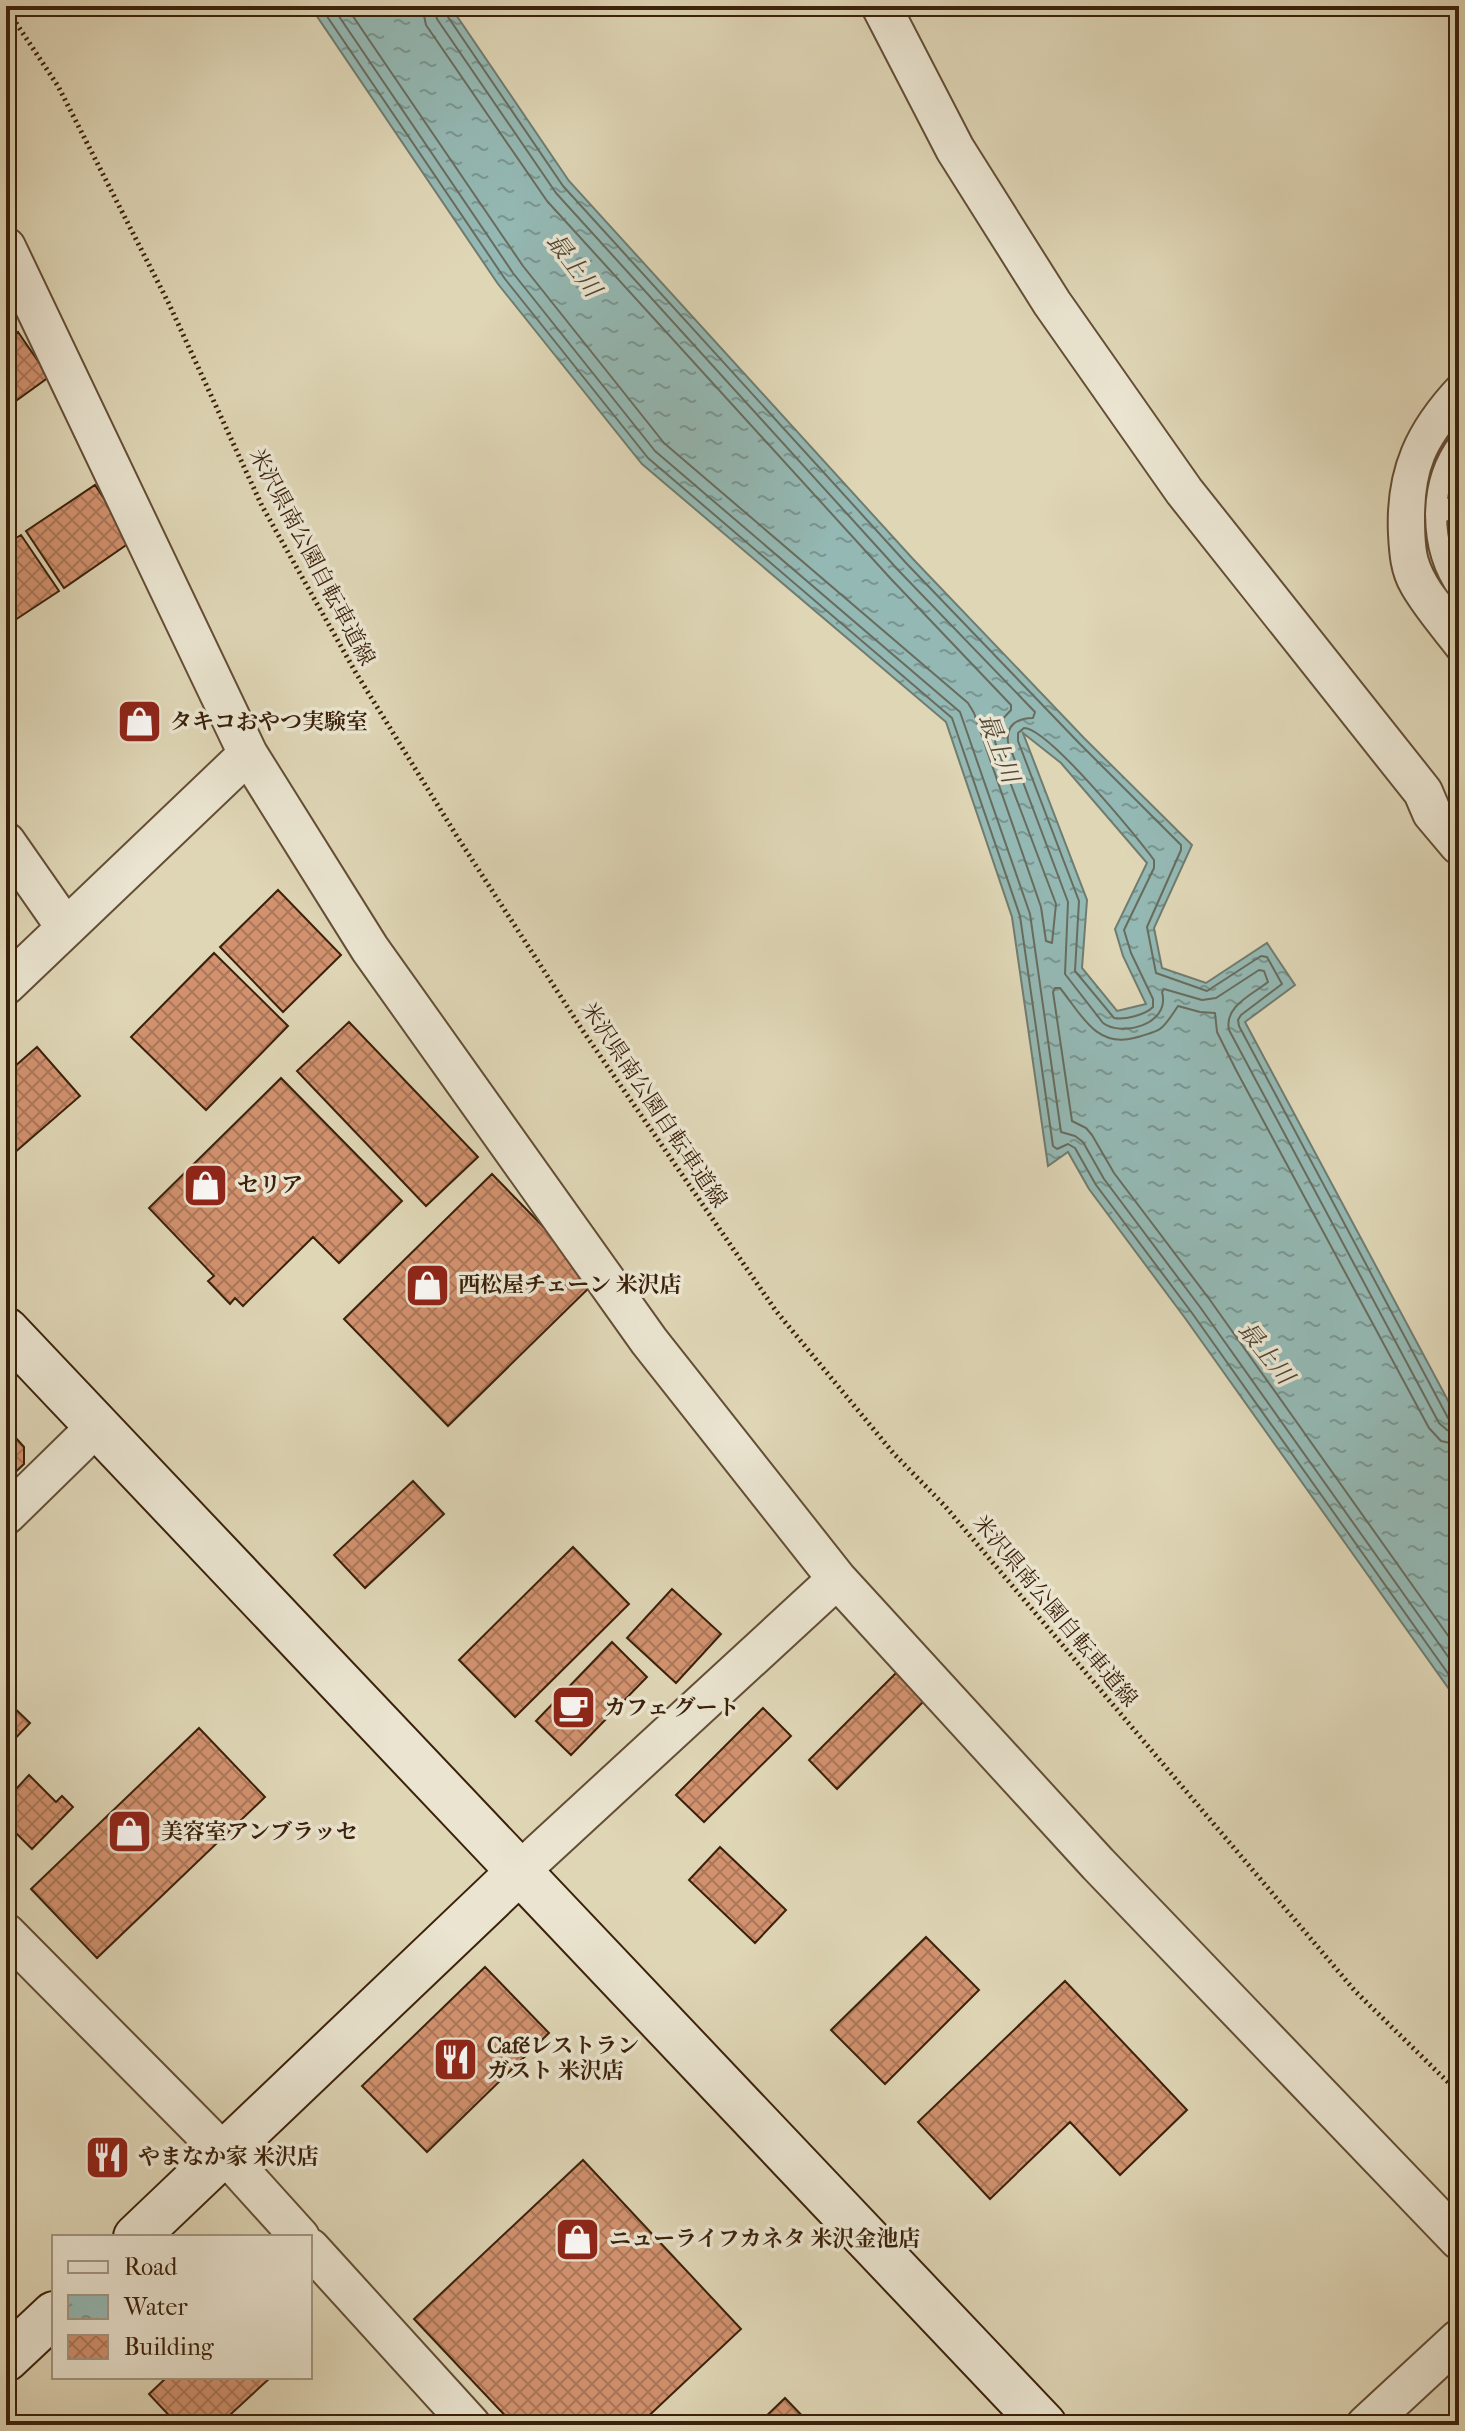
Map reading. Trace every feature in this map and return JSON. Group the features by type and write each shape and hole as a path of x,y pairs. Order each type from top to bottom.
{"street":[{"path":"881,6 955,149 1052,303 1184,491 1423,792 1432,813 1459,845"},
{"path":"6,247 248,754 370,949 649,1341 837,1579 1098,1864 1459,2240"},
{"path":"6,985 248,754"},
{"path":"6,842 66,928"},
{"path":"6,1330 1044,2425"},
{"path":"6,1515 97,1426"},
{"path":"138,2235 520,1871 837,1579"},
{"path":"6,1933 224,2153 298,2235"},
{"path":"312,2250 471,2425"},
{"path":"6,2359 52,2316"},
{"path":"1366,2425 1459,2339"}],"lane":[{"path":"1459,383 1429,418 1405,466 1399,524 1400,561 1411,588 1459,653"},
{"path":"1459,405 1440,425 1428,445 1417,474 1414,500 1418,561 1430,586 1459,624"},
{"path":"1459,443 1448,457 1435,533 1451,561 1459,590"},
{"path":"1436,514 1459,505"}],"path":[{"name":"米沢県南公園自転車道線","path":"6,8 58,86 169,304 262,506 356,673 583,1031 776,1311 894,1454 944,1505 1355,1991 1459,2093"}],"water":[{"name":"最上川","path":"310,6 450,6 569,181 913,559 1084,738 1192,845 1154,928 1162,968 1206,983 1267,943 1295,985 1245,1022 1459,1421 1459,1703 1185,1318 1089,1189 1068,1152 1048,1166 1012,917 946,722 642,464 498,284","holes":["1023,733 1061,763 1147,863 1115,929 1123,956 1146,1004 1117,1011 1082,968 1087,900"]}],"building":[{"path":"18,332 49,377 6,408 6,340"},
{"path":"95,485 132,541 64,588 26,531"},
{"path":"21,535 59,591 6,626 6,544"},
{"path":"278,890 341,955 283,1012 220,947"},
{"path":"214,953 288,1026 206,1110 131,1037"},
{"path":"349,1022 478,1157 426,1206 297,1071"},
{"path":"37,1047 80,1096 6,1160 6,1074"},
{"path":"281,1078 402,1201 339,1263 313,1237 243,1306 235,1298 230,1304 208,1281 214,1276 149,1208"},
{"path":"492,1174 596,1281 448,1426 344,1319"},
{"path":"6,1427 24,1447 24,1464 6,1481"},
{"path":"413,1481 444,1514 365,1588 334,1555"},
{"path":"573,1547 629,1604 515,1717 459,1660"},
{"path":"672,1589 721,1634 676,1683 627,1638"},
{"path":"612,1642 647,1677 571,1755 536,1721"},
{"path":"896,1673 924,1701 837,1789 809,1760"},
{"path":"6,1700 30,1723 6,1748"},
{"path":"763,1708 791,1736 704,1822 676,1795"},
{"path":"199,1728 265,1797 97,1958 31,1889"},
{"path":"29,1775 56,1802 62,1796 73,1807 32,1849 9,1826 6,1828 6,1800"},
{"path":"720,1847 786,1910 755,1943 689,1880"},
{"path":"926,1937 979,1990 885,2084 831,2030"},
{"name":"Caféレストラン ガスト 米沢店","path":"485,1967 549,2033 427,2152 362,2086"},
{"path":"1065,1981 1187,2110 1120,2175 1070,2122 990,2199 918,2122"},
{"name":"ニューライフカネタ 米沢金池店","path":"583,2160 741,2329 639,2425 514,2425 414,2319"},
{"path":"165,2379 269,2379 219,2425 178,2425 149,2394"},
{"path":"785,2398 811,2425 757,2425"}],"place":[{"name":"タキコおやつ実験室","path":"139,722"},
{"name":"セリア","path":"206,1185"},
{"name":"西松屋チェーン 米沢店","path":"427,1285"},
{"name":"カフェ グート","path":"573,1708"},
{"name":"美容室アンブラッセ","path":"130,1832"},
{"name":"Caféレストラン ガスト 米沢店","path":"456,2059"},
{"name":"やまなか家 米沢店","path":"107,2157"},
{"name":"ニューライフカネタ 米沢金池店","path":"578,2239"}]}
